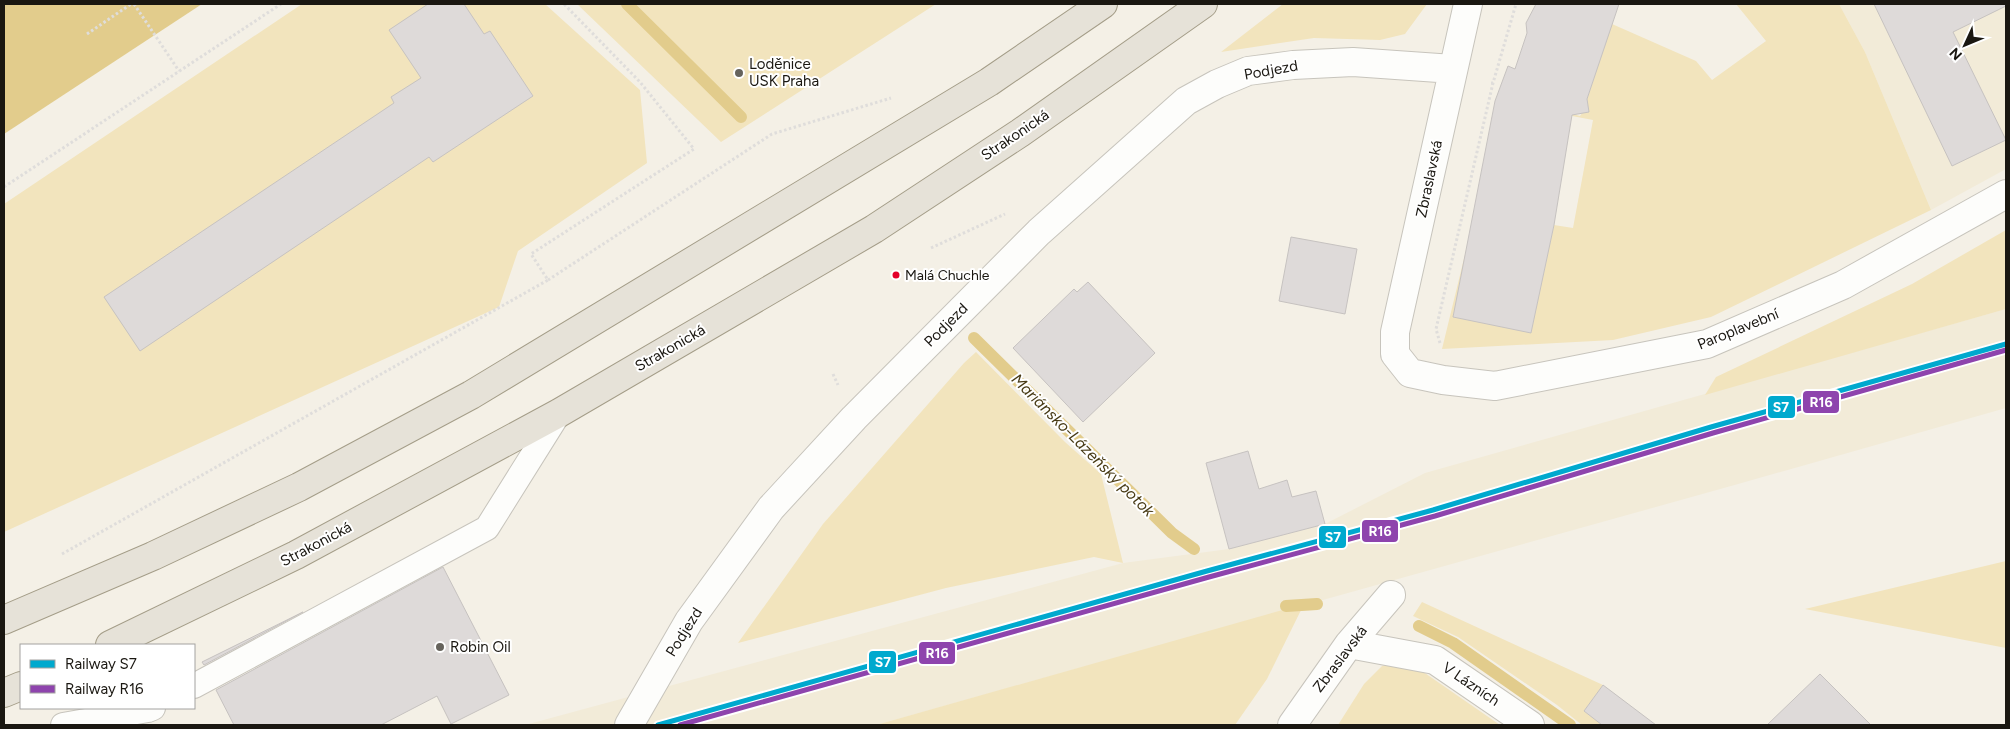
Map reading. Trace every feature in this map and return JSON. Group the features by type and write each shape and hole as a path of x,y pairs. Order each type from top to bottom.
{"main road":[{"path":"4,620 153,556 290,491 379,446 471,395 988,82 1103,4"},
{"name":"Strakonická","path":"112,644 296,555 559,413 874,229 1020,133 1203,4"},
{"path":"4,693 20,686"}],"street":[{"name":"Zbraslavská","path":"1395,354 1395,332 1468,4"},
{"name":"Podjezd","path":"629,725 689,622 771,508 854,418 1039,232 1186,101 1217,84 1248,71 1293,65 1353,62 1453,69"},
{"name":"Paroplavební","path":"1395,354 1410,373 1443,380 1495,386 1707,344 1843,284 2006,194"},
{"name":"Zbraslavská","path":"1292,725 1349,644 1391,594"},
{"name":"V Lázních","path":"1349,644 1435,660 1530,725"}],"lane":[{"path":"195,685 487,528 559,413"},
{"path":"63,725 124,720 151,709"}],"path":[{"path":"87,34 132,4 179,72"},
{"path":"4,187 281,4"},
{"path":"548,280 531,254 694,149 640,82 564,4"},
{"path":"1442,349 1436,329 1492,83"},
{"path":"61,554 548,280 772,134 895,96"},
{"path":"931,248 1017,209 1039,232"}],"shaded area":[{"path":"4,4 202,4 4,134"},
{"path":"302,4 545,4 640,90 647,163 518,251 499,307 4,532 4,204"},
{"name":"Loděnice USK Praha","path":"577,4 936,4 721,142"},
{"path":"1283,4 1427,4 1405,34 1380,40 1314,38 1221,52"},
{"path":"1736,4 1839,4 1865,52 1931,210 1711,317 1613,340 1442,349 1470,234 1453,317 1531,332 1554,225 1573,228 1593,120 1572,116 1573,114 1580,116 1582,113 1589,112 1587,99 1612,24 1696,61 1712,80 1766,41"},
{"path":"1839,4 2006,4 2006,169 1931,210 1865,52"},
{"path":"2006,230 2006,309 1705,395 1716,377 1912,284"},
{"path":"2006,309 2006,408 1731,486 876,725 525,725 1123,563 1229,549 1325,524 1425,473"},
{"path":"976,352 1065,442 1101,474 1123,563 1094,557 946,588 738,643 823,524 964,363"},
{"path":"2006,561 2006,648 1805,609"},
{"path":"1422,602 1603,685 1584,711 1602,725 1582,725 1557,705 1458,637 1413,616"},
{"path":"1304,604 1267,679 1235,725 876,725"},
{"path":"1406,660 1500,725 1338,725 1364,684 1382,666"}],"building":[{"path":"428,4 464,4 484,34 490,31 533,96 433,162 429,157 140,351 104,297 394,103 391,97 421,78 389,30"},
{"path":"1536,4 1619,4 1587,99 1589,112 1572,115 1554,225 1531,333 1453,317 1495,101 1508,66 1515,69 1527,33 1526,23"},
{"path":"1874,4 2006,4 2006,6 1953,32 2006,140 1952,166"},
{"path":"1291,237 1357,249 1345,314 1279,301"},
{"path":"1088,282 1155,353 1083,422 1013,348 1074,289 1077,292"},
{"path":"1248,451 1259,489 1287,480 1292,497 1316,491 1325,524 1229,549 1206,463"},
{"path":"443,567 509,695 451,724 437,696 381,725 234,725 216,690"},
{"path":"303,612 204,665 202,662"},
{"path":"1820,674 1871,725 1767,725"},
{"path":"1603,685 1656,725 1602,725 1584,711"}],"waterway":[{"name":"Mariánsko-Lázeňský potok","path":"627,4 741,117"},
{"name":"Mariánsko-Lázeňský potok","path":"974,338 1172,533 1194,549"},
{"name":"Mariánsko-Lázeňský potok","path":"1286,606 1317,604"},
{"name":"Mariánsko-Lázeňský potok","path":"1419,626 1453,643 1570,725"}],"rail line":[{"name":"S7","path":"658,725 1207,571 1433,510 1711,427 2006,344"},
{"name":"R16","path":"680,725 1209,577 1435,516 1713,433 2006,350"}],"place":[{"name":"Loděnice USK Praha","path":"739,73"},
{"name":"Malá Chuchle","path":"896,275"},
{"name":"Robin Oil","path":"440,647"}]}
